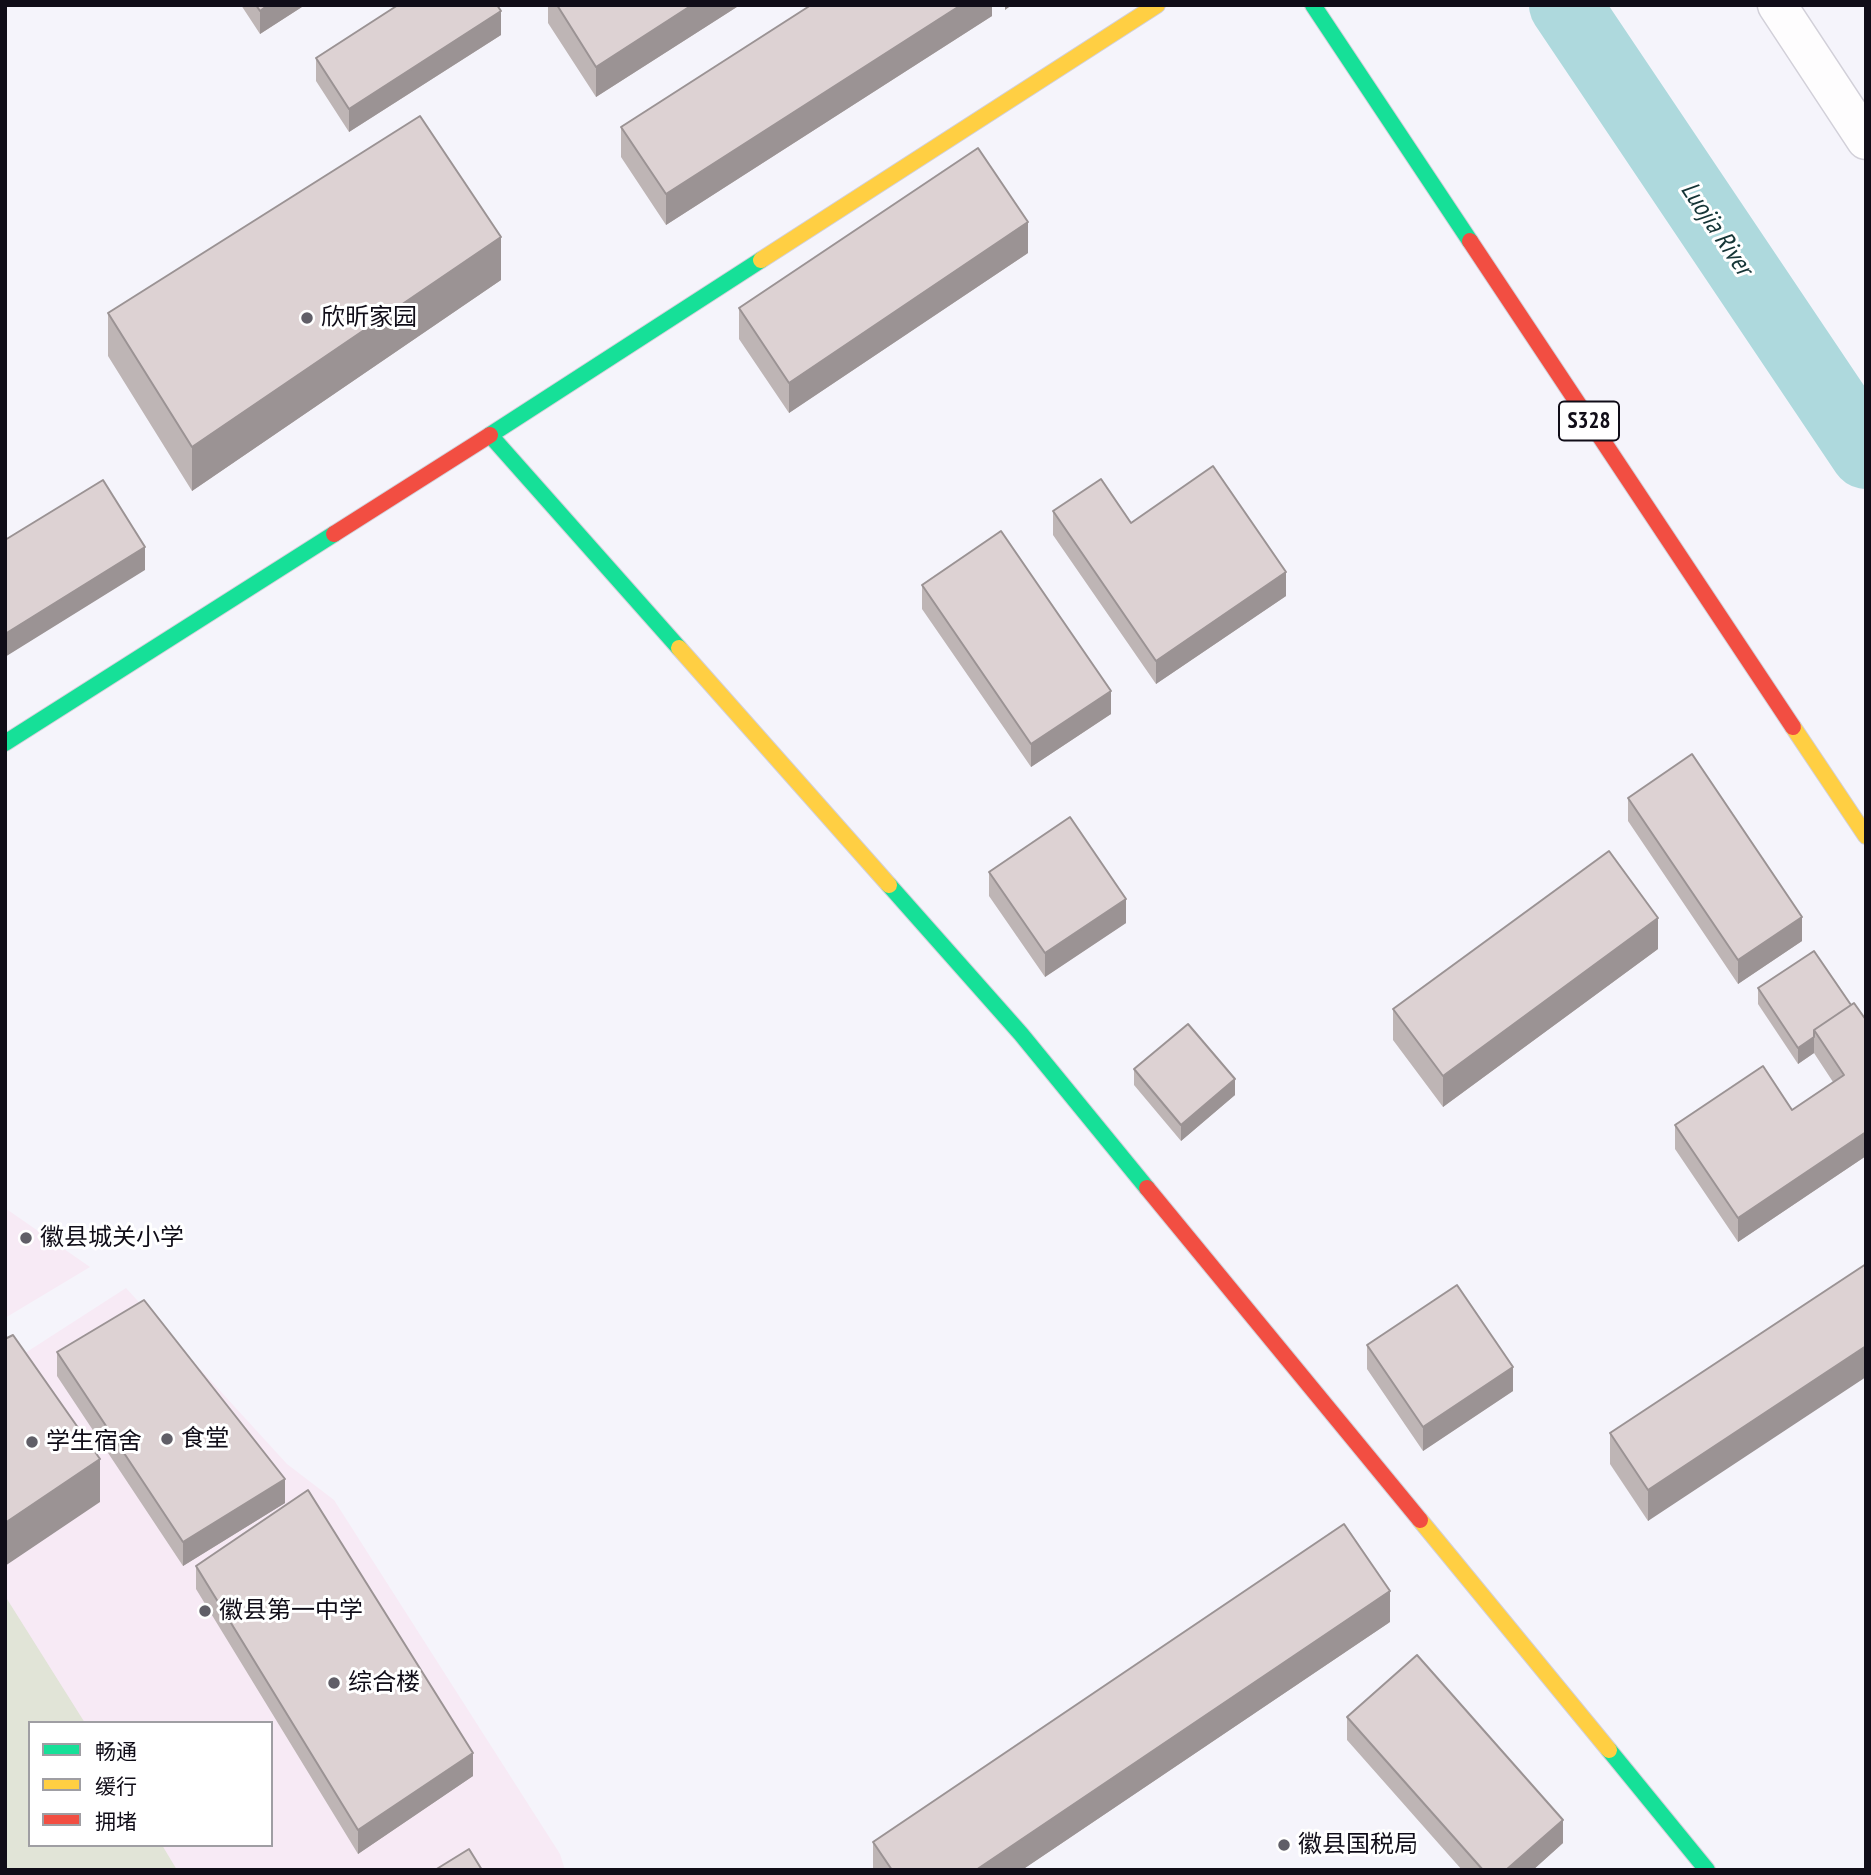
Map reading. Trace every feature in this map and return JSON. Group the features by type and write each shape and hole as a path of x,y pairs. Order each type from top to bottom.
{"street":[{"path":"5,743 490,435 1157,5"},
{"name":"S328","path":"1313,5 1866,836"},
{"path":"1777,5 1866,140"},
{"path":"490,435 1021,1034 1707,1870"}],"shaded area":[{"name":"徽县城关小学","path":"5,1208 90,1267 5,1318"},
{"name":"徽县第一中学","path":"126,1288 287,1464 334,1500 560,1854 565,1870 5,1870 5,1366"},
{"path":"7,1599 84,1721 28,1721 28,1847 163,1847 177,1870 5,1870"}],"building":[{"path":"256,5 268,5 260,11"},
{"path":"398,5 497,5 501,11 349,109 316,58"},
{"path":"557,5 692,5 596,67"},
{"path":"811,5 961,5 666,194 621,127"},
{"name":"欣昕家园","path":"420,116 501,237 192,447 108,313"},
{"path":"978,148 1028,222 789,383 739,308"},
{"path":"1213,466 1286,572 1156,661 1053,511 1101,479 1131,523"},
{"path":"103,480 145,547 5,634 5,540"},
{"path":"1001,531 1111,691 1031,744 922,585"},
{"path":"1692,754 1802,917 1738,960 1628,798"},
{"path":"1070,817 1126,899 1045,953 989,872"},
{"path":"1609,851 1658,918 1443,1076 1393,1009"},
{"path":"1814,951 1851,1005 1814,1030 1814,1037 1798,1048 1758,988"},
{"path":"1854,1003 1866,1020 1866,1132 1738,1218 1675,1125 1763,1066 1792,1110 1844,1075 1814,1030"},
{"path":"1188,1024 1235,1079 1181,1125 1134,1069"},
{"path":"1866,1264 1866,1346 1648,1490 1610,1433"},
{"path":"1457,1285 1513,1367 1423,1427 1367,1345"},
{"name":"食堂","path":"144,1300 285,1479 183,1542 57,1352"},
{"name":"学生宿舍","path":"13,1335 100,1459 5,1523 5,1339"},
{"name":"综合楼","path":"308,1490 473,1753 358,1830 196,1566"},
{"path":"1344,1524 1390,1591 976,1870 892,1870 873,1842"},
{"path":"1417,1655 1563,1820 1506,1870 1483,1870 1347,1717"},
{"path":"469,1849 482,1870 435,1870"}],"waterway":[{"name":"Luojia River","path":"1565,5 1866,453"}],"traffic: fast":[{"path":"1313,5 1470,241"},
{"path":"679,648 490,435 761,260"},
{"path":"5,743 334,534"},
{"path":"889,885 1021,1034 1147,1188"},
{"path":"1609,1750 1707,1870"}],"traffic: slow":[{"path":"761,260 1157,5"},
{"path":"679,648 889,885"},
{"path":"1793,727 1866,836"},
{"path":"1420,1520 1609,1750"}],"traffic: jam":[{"path":"1470,241 1793,727"},
{"path":"334,534 490,435"},
{"path":"1147,1188 1420,1520"}],"place":[{"name":"欣昕家园","path":"307,318"},
{"name":"徽县城关小学","path":"26,1238"},
{"name":"食堂","path":"167,1439"},
{"name":"学生宿舍","path":"32,1442"},
{"name":"徽县第一中学","path":"205,1611"},
{"name":"综合楼","path":"334,1683"},
{"name":"徽县国税局","path":"1284,1845"}]}
